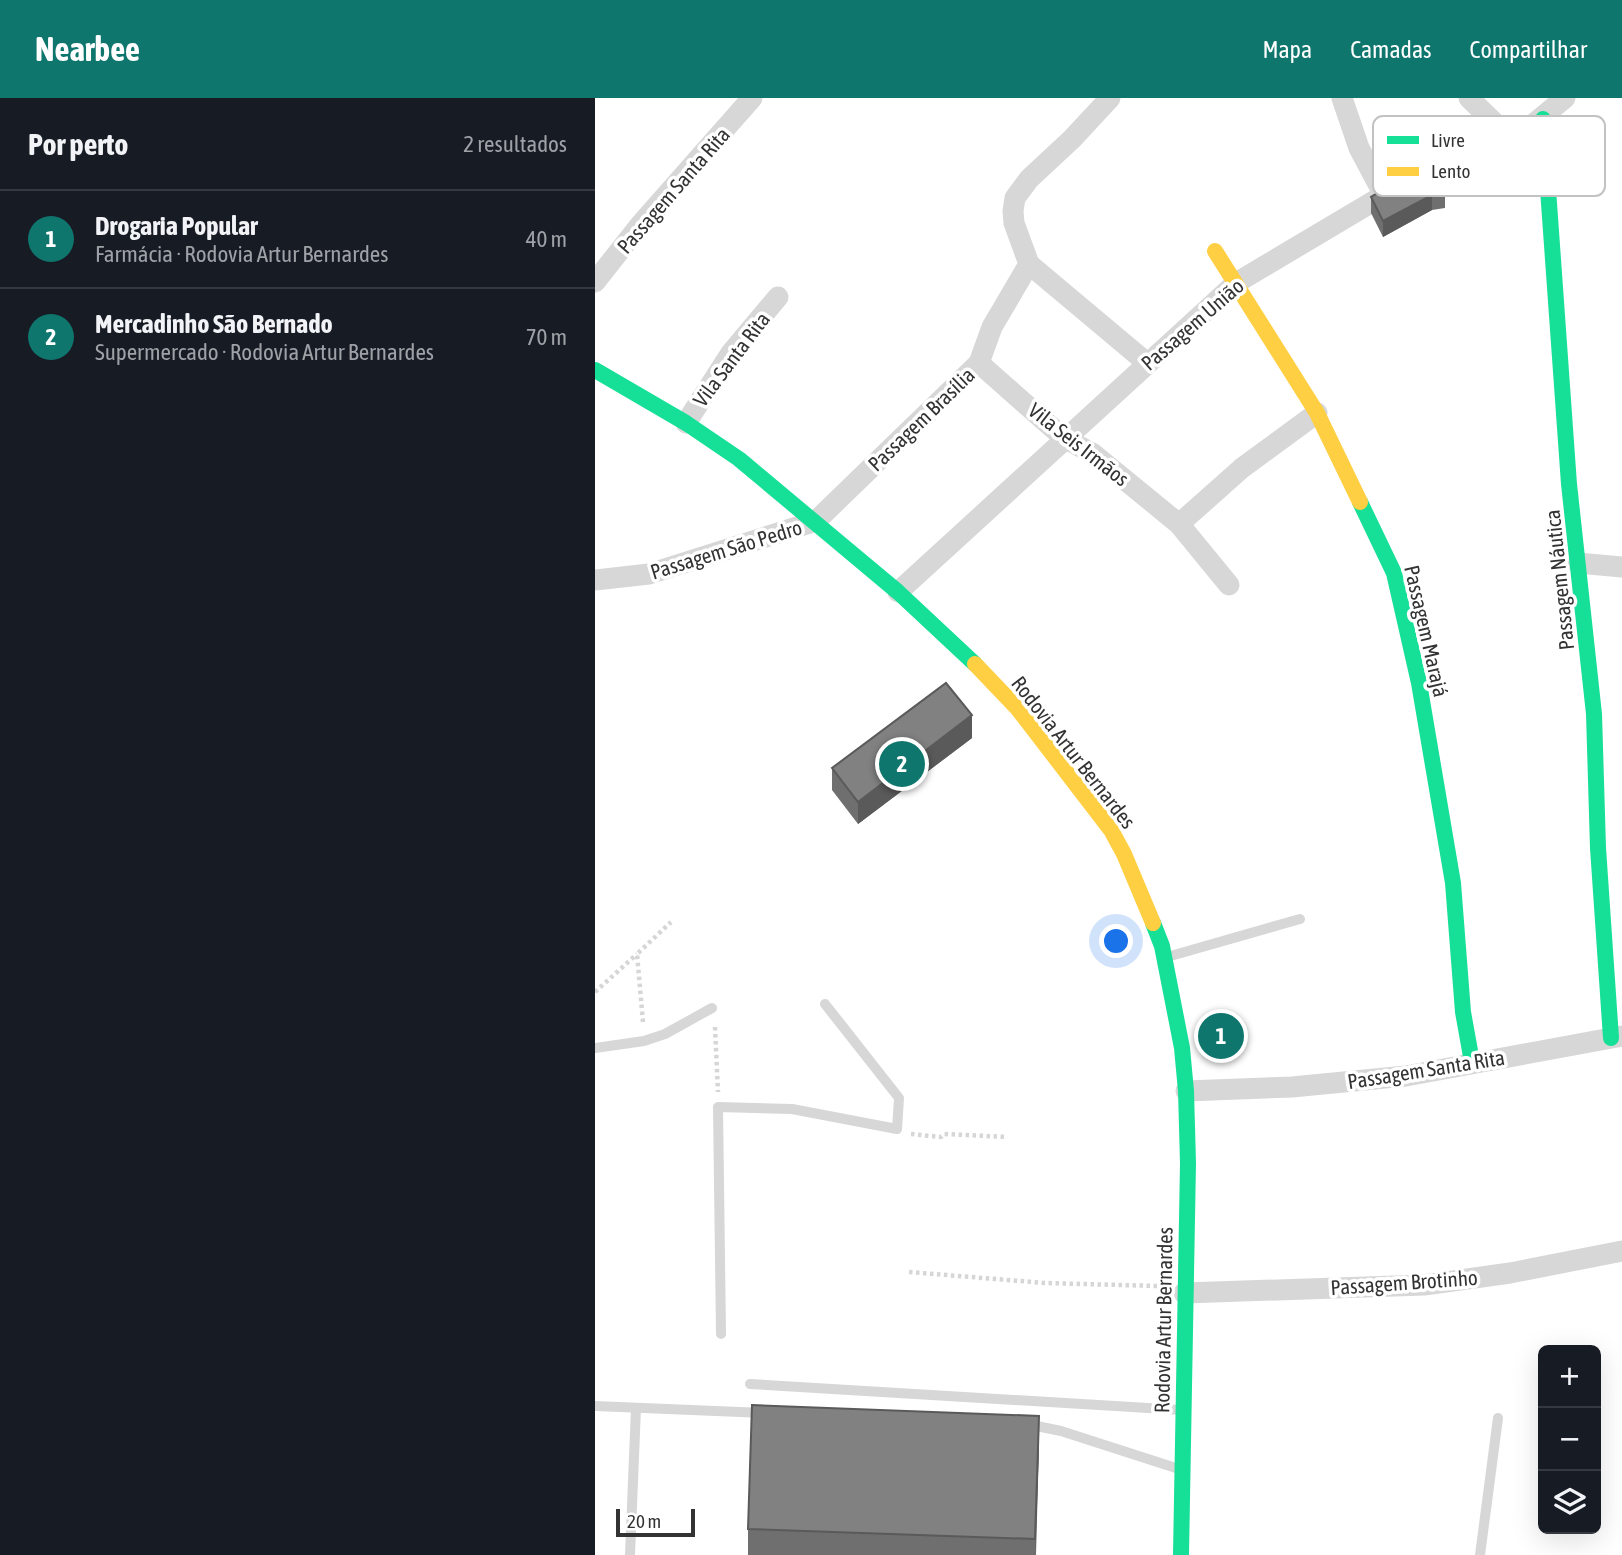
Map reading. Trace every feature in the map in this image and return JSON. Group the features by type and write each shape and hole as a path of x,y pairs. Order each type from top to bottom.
{"street":[{"name":"Passagem Santa Rita","path":"595,282 640,225 752,98"},
{"path":"1110,98 1072,139 1029,179 1015,198 1014,223 1029,264 1147,363"},
{"path":"1342,98 1359,148 1373,174"},
{"path":"1469,98 1487,116"},
{"name":"Passagem União","path":"1545,116 1565,98"},
{"name":"Passagem União","path":"898,592 1236,284 1382,196"},
{"name":"Passagem Náutica","path":"1548,196 1569,484 1594,713 1598,848 1616,1037"},
{"name":"Passagem Marajá","path":"1215,251 1317,413 1394,573 1408,626 1453,883 1463,1012 1472,1062"},
{"name":"Passagem Brasília","path":"816,521 979,363 992,327 1029,264"},
{"name":"Vila Santa Rita","path":"686,423 706,388 731,353 778,296"},
{"name":"Vila Seis Irmãos","path":"979,363 1065,438 1092,453 1179,524 1229,585"},
{"name":"Rodovia Artur Bernardes","path":"595,370 686,423 739,459 898,592 970,659 1018,709 1111,830 1124,853 1152,918 1165,957 1182,1048 1186,1091 1188,1163 1181,1555"},
{"path":"1179,524 1242,468 1317,413"},
{"name":"Passagem São Pedro","path":"595,580 649,574 816,521"},
{"path":"1578,563 1622,567"},
{"name":"Passagem Santa Rita","path":"1186,1091 1292,1087 1406,1076 1616,1037"},
{"name":"Passagem Brotinho","path":"1184,1290 1424,1285 1523,1271 1622,1251"}],"lane":[{"path":"1165,957 1300,919"},
{"path":"721,1334 718,1107 792,1109 897,1129 898,1098 825,1004"},
{"path":"595,1048 644,1041 665,1034 712,1008"},
{"path":"750,1384 1182,1410"},
{"path":"595,1406 775,1413"},
{"path":"630,1555 636,1408"},
{"path":"1480,1555 1498,1418"},
{"path":"1011,1423 1061,1431 1182,1470"}],"path":[{"path":"595,992 671,922"},
{"path":"637,954 644,1041"},
{"path":"712,1008 716,1038 718,1107"},
{"path":"897,1129 914,1136 941,1137 944,1133 1007,1137"},
{"path":"909,1272 1184,1290"}],"building":[{"path":"1373,196 1430,196 1383,221 1371,197"},
{"path":"946,683 972,715 858,802 832,768"},
{"path":"752,1405 1039,1416 1035,1539 748,1529"}],"traffic: fast":[{"path":"1548,196 1569,484 1594,714 1598,848 1611,1038"},
{"path":"595,370 686,423 739,459 898,592 975,664"},
{"path":"1360,502 1394,573 1419,683 1453,883 1463,1012 1472,1062"},
{"path":"1153,923 1162,946 1182,1048 1186,1091 1188,1163 1181,1555"}],"traffic: slow":[{"path":"1215,251 1317,413 1360,502"},
{"path":"975,664 1018,709 1111,830 1153,923"}],"place":[{"name":"Mercadinho São Bernado","path":"902,764"},
{"name":"Drogaria Popular","path":"1221,1036"}]}
